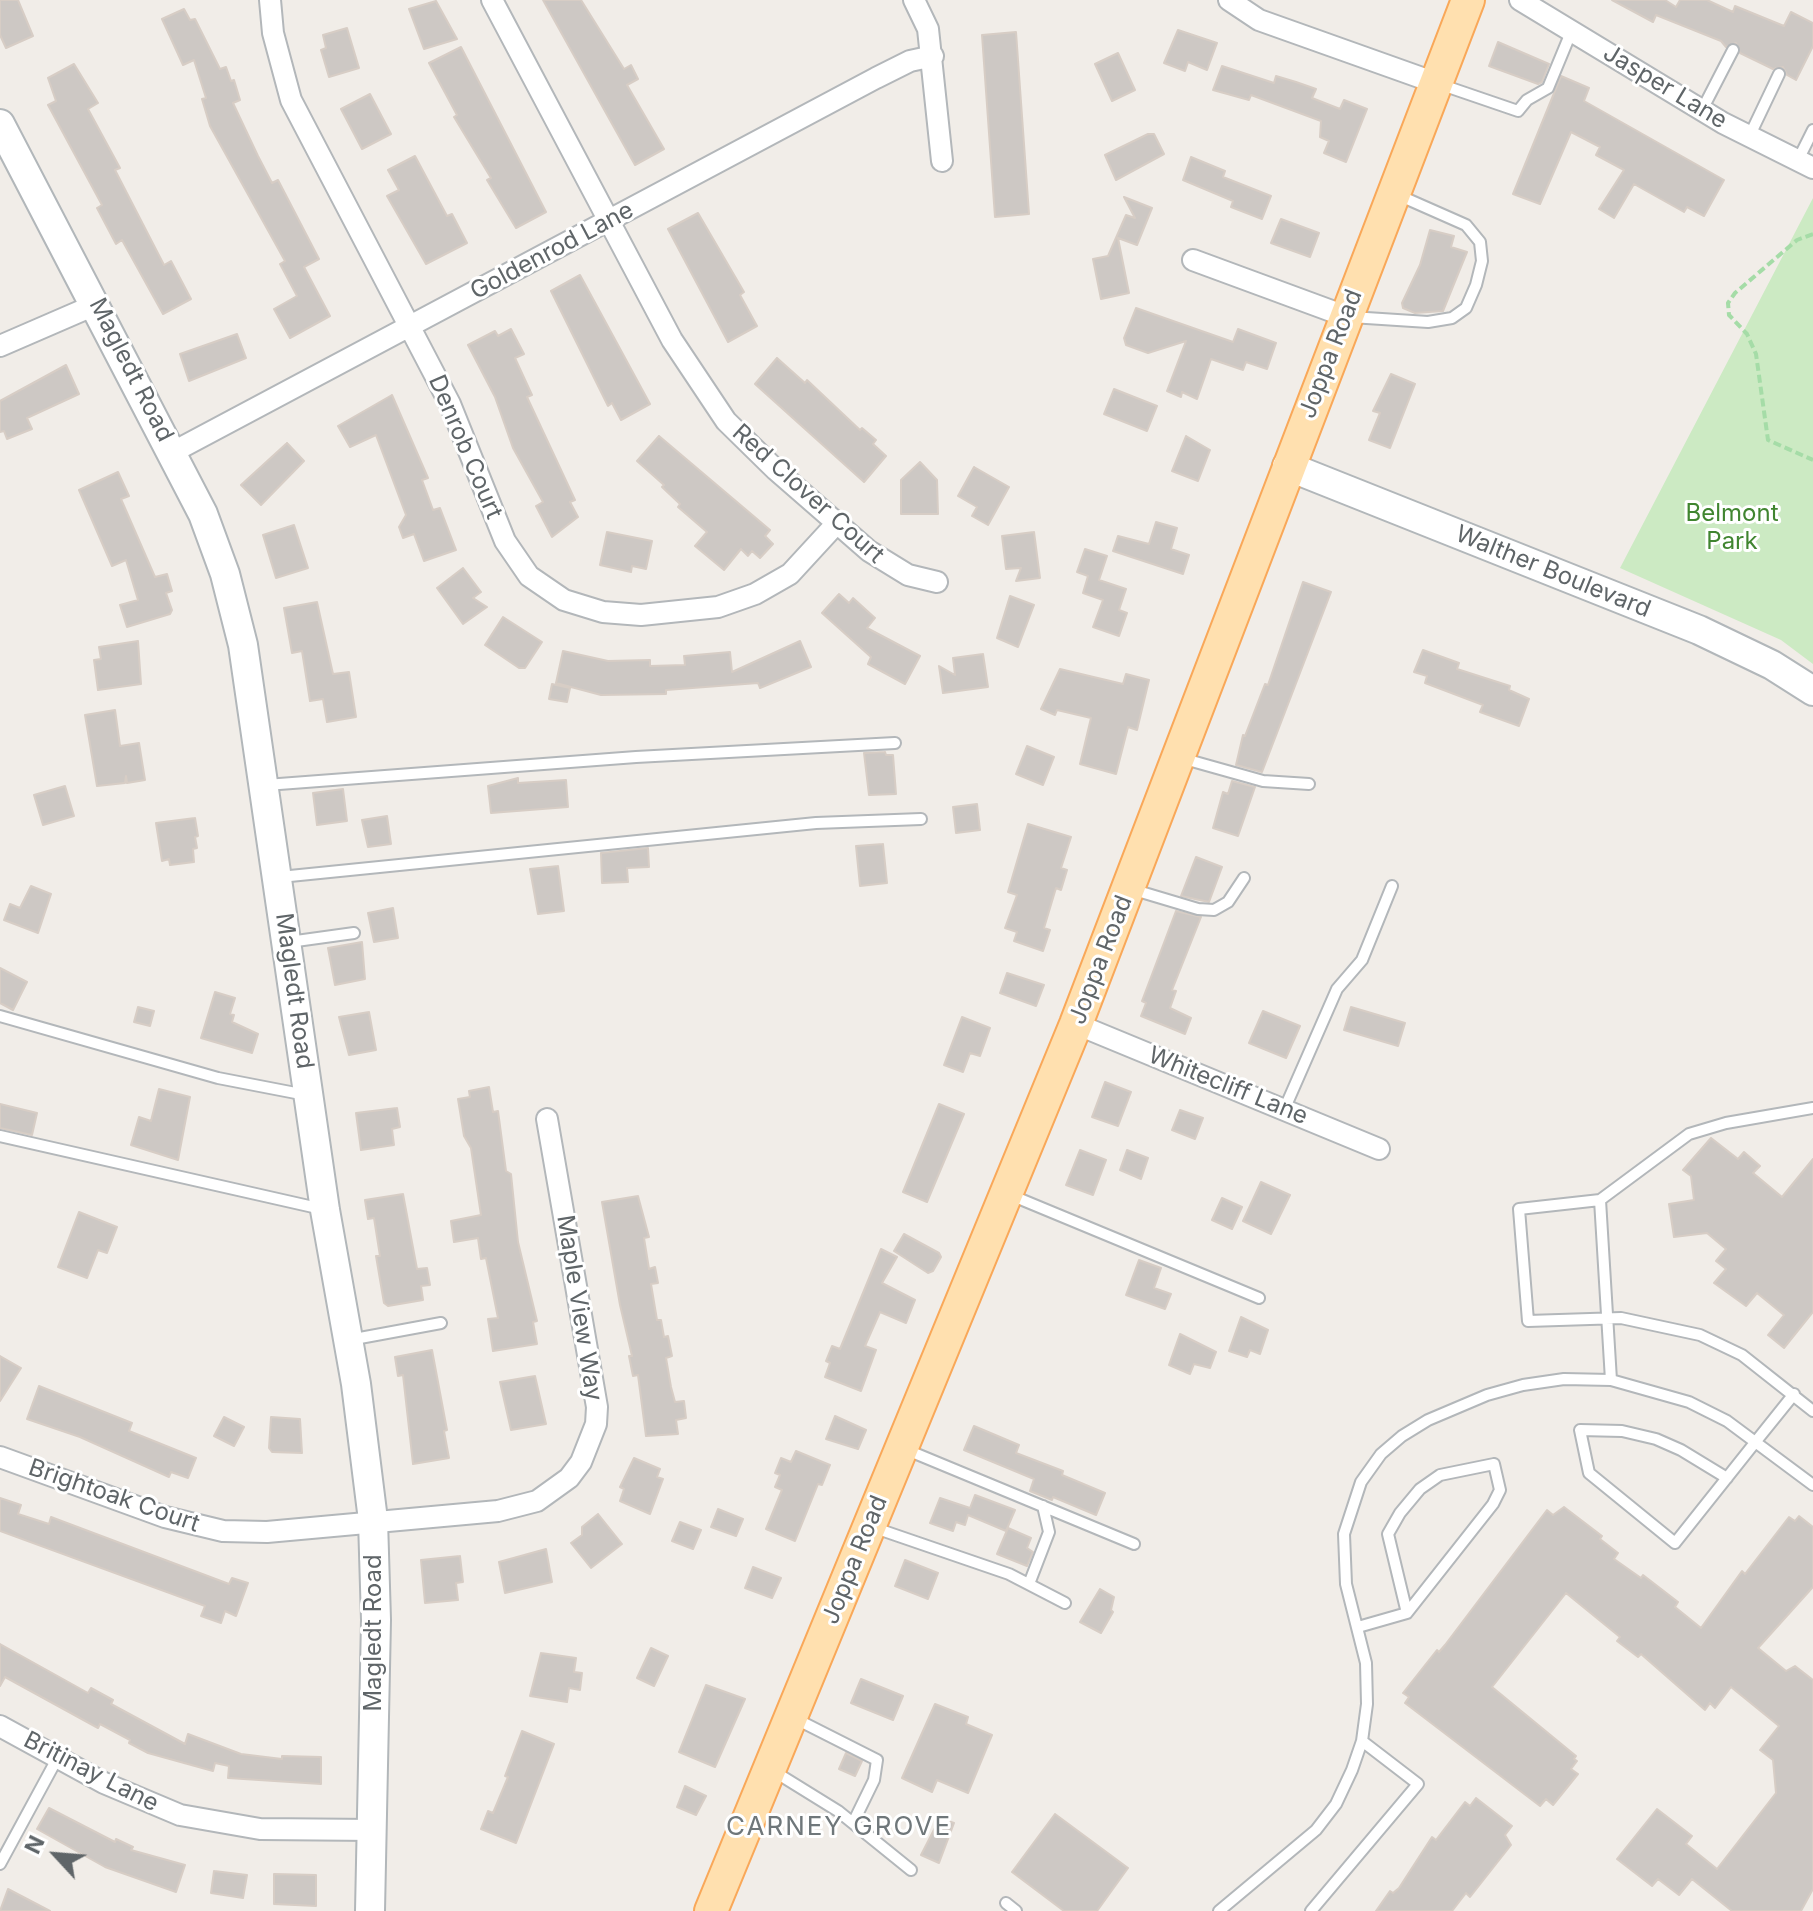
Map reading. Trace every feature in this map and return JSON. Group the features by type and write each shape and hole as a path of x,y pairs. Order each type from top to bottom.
{"main road":[{"name":"Joppa Road","path":"711,1911 1076,1024 1287,466 1468,0"}],"street":[{"name":"Denrob Court","path":"270,0 273,33 291,100 450,404 505,541 529,576 564,600 582,608 623,614 718,607 755,594 790,574 836,524"},
{"name":"Red Clover Court","path":"492,0 672,340 706,395 742,439 836,524 889,566 908,575 937,582"},
{"path":"914,0 928,29 933,56 942,161"},
{"path":"1229,0 1259,20 1436,83"},
{"name":"Jasper Lane","path":"1520,0 1702,110 1805,165"},
{"name":"Goldenrod Lane","path":"173,452 876,78 910,61 933,56"},
{"name":"Magledt Road","path":"0,124 173,452 216,545 235,608 266,785 308,1096 348,1340 373,1520 374,1830 370,1911"},
{"path":"1193,260 1345,316"},
{"path":"0,346 97,304"},
{"name":"Walther Boulevard","path":"1287,466 1699,630 1772,665 1813,691"},
{"name":"Whitecliff Lane","path":"1076,1024 1379,1149"},
{"name":"Maple View Way","path":"373,1520 522,1507 569,1478 590,1443 597,1407 547,1119"},
{"name":"Brightoak Court","path":"0,1457 165,1517 223,1531 267,1532 373,1520"},
{"name":"Britinay Lane","path":"0,1726 139,1800 180,1815 260,1829 374,1830"}],"lane":[{"path":"1436,83 1518,111 1527,100 1548,88 1572,30"},
{"path":"1702,110 1733,50"},
{"path":"1749,137 1779,74"},
{"path":"1805,165 1813,130"},
{"path":"1345,316 1428,322 1452,318 1466,308 1476,285 1482,261 1480,242 1466,225 1393,193"},
{"path":"266,785 504,765 895,743"},
{"path":"1179,757 1263,781 1309,784"},
{"path":"278,878 816,823 921,819"},
{"path":"1129,889 1198,909 1214,910 1228,902 1244,878"},
{"path":"1284,1110 1337,989 1362,960 1392,886"},
{"path":"288,942 354,933"},
{"path":"0,1016 218,1078 308,1096"},
{"path":"1813,1108 1726,1123 1689,1134 1600,1200 1519,1209 1528,1321 1607,1318 1700,1335 1742,1355 1813,1411"},
{"path":"0,1136 325,1210"},
{"path":"1006,1194 1259,1298"},
{"path":"1600,1200 1611,1380"},
{"path":"348,1340 441,1323"},
{"path":"1221,1910 1291,1855 1336,1804 1362,1741 1367,1704 1366,1663 1342,1557 1344,1534 1361,1482 1381,1454 1428,1420 1487,1395 1564,1379 1611,1380 1645,1386 1689,1402 1757,1440 1813,1485"},
{"path":"1727,1478 1656,1439 1622,1431 1580,1430 1589,1473 1675,1543 1727,1478 1757,1440 1794,1394"},
{"path":"901,1448 1134,1544"},
{"path":"1358,1627 1407,1613 1493,1504 1500,1490 1494,1464 1440,1475 1420,1489 1388,1534 1407,1613"},
{"path":"1029,1584 1049,1532 1043,1506"},
{"path":"869,1526 950,1551 1029,1584 1065,1603"},
{"path":"791,1717 877,1760 874,1780 853,1823"},
{"path":"1311,1911 1418,1784 1362,1741"},
{"path":"0,1864 58,1757"},
{"path":"769,1769 853,1823 911,1870"},
{"path":"1006,1903 1016,1911"}],"path":[{"path":"1813,234 1797,240 1735,293 1728,303 1729,315 1747,334 1756,354 1768,440 1813,460"}],"green space":[{"name":"Belmont Park","path":"1813,198 1813,664 1781,640 1620,568"}],"building":[{"path":"0,0 18,0 33,36 6,48 0,35"},
{"path":"543,0 581,0 624,69 631,65 638,79 627,85 664,149 635,165"},
{"path":"1612,0 1665,0 1676,7 1680,0 1707,0 1733,12 1735,6 1784,26 1791,12 1813,23 1813,46 1796,80 1787,75 1783,67 1773,69 1740,53 1736,43 1726,47 1721,41 1656,15 1653,22"},
{"path":"436,1 457,39 424,49 409,9"},
{"path":"184,9 190,20 195,19 220,69 226,67 231,81 234,80 240,100 233,103 258,156 272,183 278,180 319,259 304,267 330,316 290,338 274,309 297,296 280,264 285,261 210,126 202,99 206,98 194,60 183,65 162,19"},
{"path":"347,28 359,68 329,77 321,50 326,48 323,35"},
{"path":"1178,30 1217,43 1207,70 1188,62 1185,71 1164,63"},
{"path":"1016,32 1029,214 995,217 982,35"},
{"path":"1498,42 1549,64 1542,82 1538,84 1489,66"},
{"path":"461,47 546,212 516,228 487,180 491,178 454,117 457,115 429,63"},
{"path":"1118,53 1135,90 1112,101 1095,64"},
{"path":"74,64 98,103 88,109 120,168 115,170 164,265 171,261 191,299 163,314 122,240 116,244 97,208 102,205 48,105 56,101 48,78"},
{"path":"1222,66 1274,83 1276,76 1316,89 1312,98 1340,109 1344,100 1367,109 1346,162 1324,153 1329,141 1320,137 1321,121 1251,95 1249,100 1213,90"},
{"path":"1561,76 1589,88 1584,101 1724,180 1704,216 1687,207 1684,212 1634,184 1614,218 1599,209 1624,170 1596,155 1600,147 1571,132 1540,204 1513,194"},
{"path":"370,94 391,134 362,149 341,109"},
{"path":"1154,134 1164,154 1116,180 1105,155"},
{"path":"415,156 447,216 452,214 467,243 426,264 387,196 399,190 388,170"},
{"path":"1191,157 1225,171 1223,177 1271,196 1262,219 1231,207 1233,201 1183,180"},
{"path":"1124,197 1152,208 1137,245 1118,238 1129,293 1101,299 1093,259 1108,256 1126,215 1135,218"},
{"path":"698,213 744,292 740,295 757,326 728,342 668,229"},
{"path":"1281,219 1319,233 1310,257 1271,243"},
{"path":"1430,230 1454,236 1451,247 1467,252 1443,311 1415,313 1403,308 1402,303 1420,265"},
{"path":"580,275 650,404 621,420 612,403 608,406 551,291"},
{"path":"1136,308 1233,342 1238,329 1276,343 1267,369 1246,362 1243,370 1211,359 1197,399 1182,392 1181,397 1167,391 1186,341 1148,353 1126,345 1124,338"},
{"path":"511,329 524,354 515,358 532,395 527,397 575,500 570,502 578,517 552,537 536,506 543,502 513,448 495,397 468,345 495,331 498,336"},
{"path":"237,334 246,358 189,381 180,354"},
{"path":"777,358 805,383 807,380 860,430 862,428 876,440 873,444 886,456 864,482 755,384"},
{"path":"66,365 79,394 27,418 32,429 7,439 4,431 0,432 0,401"},
{"path":"1391,374 1415,384 1390,448 1369,440 1380,413 1373,411"},
{"path":"1114,389 1157,406 1147,431 1104,414"},
{"path":"392,395 428,478 422,480 433,510 440,508 456,550 424,561 414,534 403,538 399,527 406,515 376,435 350,447 338,426"},
{"path":"659,436 770,530 765,536 773,544 760,558 752,551 748,556 741,549 724,570 695,546 707,532 678,507 680,504 662,487 664,485 637,461"},
{"path":"1186,436 1210,450 1198,481 1172,471"},
{"path":"287,443 304,461 261,505 241,485"},
{"path":"920,462 937,480 938,514 901,514 901,480"},
{"path":"974,467 1009,487 988,525 972,516 977,507 958,496"},
{"path":"118,472 129,496 121,499 155,577 167,574 172,591 166,593 172,610 170,614 127,627 120,605 138,600 126,560 112,566 79,490"},
{"path":"1156,522 1177,528 1171,549 1189,555 1183,574 1113,551 1118,536 1149,544"},
{"path":"294,525 308,568 276,578 263,535"},
{"path":"607,532 652,541 646,569 632,566 631,572 600,565"},
{"path":"1034,532 1040,578 1016,581 1021,568 1006,569 1002,536"},
{"path":"1085,549 1107,556 1099,580 1126,589 1119,610 1127,613 1119,636 1093,627 1103,600 1083,593 1088,576 1077,572"},
{"path":"463,568 481,592 473,598 487,607 463,624 437,588"},
{"path":"1303,582 1331,592 1262,772 1236,765 1243,735 1265,684 1268,685"},
{"path":"839,594 849,603 853,598 875,618 867,628 920,656 905,684 868,664 871,657 822,613"},
{"path":"1010,596 1034,605 1018,647 997,638"},
{"path":"317,602 333,674 349,672 356,717 327,722 323,699 310,701 302,651 292,653 284,608"},
{"path":"503,617 542,642 525,668 519,668 485,645"},
{"path":"138,641 141,684 98,690 94,660 101,659 99,647"},
{"path":"800,641 811,667 760,688 758,683 666,690 666,694 601,695 556,683 563,651 608,661 650,660 650,666 685,665 684,656 730,652 732,672"},
{"path":"1423,650 1459,663 1457,669 1510,686 1509,690 1529,699 1519,726 1480,712 1483,705 1425,683 1427,676 1414,672"},
{"path":"983,654 988,687 943,693 939,666 955,675 953,658"},
{"path":"1060,669 1123,684 1126,674 1149,680 1137,730 1128,727 1116,774 1080,764 1091,718 1057,710 1055,715 1041,709"},
{"path":"552,684 570,688 567,702 549,699"},
{"path":"115,710 120,746 139,743 145,780 127,783 126,776 125,783 97,786 85,715"},
{"path":"1027,746 1054,757 1043,785 1016,774"},
{"path":"885,752 886,755 893,755 896,794 869,795 864,753"},
{"path":"518,778 518,783 566,780 568,807 491,813 488,786"},
{"path":"1232,781 1255,787 1238,836 1213,828 1223,792 1228,794"},
{"path":"65,786 74,816 43,825 34,795"},
{"path":"343,789 347,821 317,825 313,793"},
{"path":"977,804 980,830 956,833 953,807"},
{"path":"387,816 391,844 368,847 362,820"},
{"path":"195,818 198,836 195,837 197,848 193,849 194,862 170,865 169,859 162,861 156,823"},
{"path":"1028,824 1071,837 1061,868 1067,870 1061,890 1056,888 1044,928 1050,930 1043,951 1014,941 1017,932 1005,928 1017,895 1008,892"},
{"path":"883,844 887,883 860,886 856,846"},
{"path":"648,848 649,867 627,868 628,882 602,883 601,853"},
{"path":"1196,857 1222,867 1209,902 1181,896"},
{"path":"558,866 564,911 538,914 530,869"},
{"path":"31,886 51,894 38,933 4,920 10,904 20,908"},
{"path":"393,908 398,938 374,942 368,913"},
{"path":"1176,911 1201,917 1172,990 1176,991 1170,1008 1191,1018 1185,1034 1141,1016 1146,1003 1142,1001"},
{"path":"362,942 365,979 335,985 328,948"},
{"path":"0,968 27,982 13,1010 0,1003"},
{"path":"1007,973 1044,985 1036,1006 1000,993"},
{"path":"215,992 235,998 230,1014 234,1015 232,1022 258,1034 252,1053 201,1038"},
{"path":"138,1007 154,1011 150,1026 134,1022"},
{"path":"1351,1007 1405,1023 1398,1046 1344,1030"},
{"path":"1263,1011 1300,1026 1286,1058 1249,1043"},
{"path":"369,1012 376,1050 349,1055 339,1017"},
{"path":"962,1017 990,1028 980,1056 970,1053 963,1072 944,1065"},
{"path":"1105,1082 1131,1092 1118,1126 1092,1117"},
{"path":"489,1087 493,1112 498,1111 506,1171 511,1174 518,1242 537,1321 533,1322 537,1344 493,1351 488,1319 498,1318 486,1258 481,1259 478,1238 454,1242 451,1221 481,1215 471,1148 464,1136 458,1099 470,1097 469,1091"},
{"path":"159,1089 190,1097 178,1160 131,1145 139,1117 151,1121"},
{"path":"0,1104 37,1113 32,1135 0,1128"},
{"path":"939,1104 964,1114 927,1202 903,1192"},
{"path":"397,1108 400,1127 392,1129 394,1145 361,1150 356,1113"},
{"path":"1180,1110 1203,1118 1195,1139 1172,1130"},
{"path":"1711,1138 1738,1159 1744,1152 1760,1166 1753,1173 1782,1197 1813,1159 1813,1312 1784,1348 1768,1335 1784,1315 1757,1293 1746,1306 1714,1283 1726,1269 1716,1261 1726,1249 1707,1233 1674,1237 1669,1204 1694,1200 1691,1176 1683,1170"},
{"path":"1080,1150 1106,1160 1093,1195 1066,1185"},
{"path":"1127,1150 1148,1158 1141,1179 1120,1170"},
{"path":"1261,1182 1290,1195 1271,1234 1243,1221"},
{"path":"403,1194 417,1269 427,1268 430,1285 421,1286 423,1300 388,1306 384,1303 376,1256 380,1256 374,1218 368,1219 365,1200"},
{"path":"638,1196 649,1237 644,1238 649,1269 655,1267 658,1283 651,1284 657,1320 661,1320 664,1337 668,1336 672,1356 666,1358 671,1387 675,1402 684,1401 686,1418 676,1420 678,1434 646,1436 638,1375 633,1376 629,1356 632,1356 602,1202"},
{"path":"1222,1198 1242,1207 1232,1229 1212,1220"},
{"path":"79,1212 117,1227 107,1253 98,1250 87,1278 58,1267"},
{"path":"904,1234 939,1253 941,1257 933,1271 928,1273 894,1251"},
{"path":"881,1249 897,1257 882,1283 915,1300 906,1323 880,1312 865,1346 876,1350 861,1391 825,1377 830,1363 826,1361 832,1346 840,1349"},
{"path":"1139,1260 1161,1268 1154,1288 1171,1294 1165,1309 1126,1295"},
{"path":"1241,1317 1268,1330 1260,1354 1250,1350 1247,1357 1229,1351"},
{"path":"1180,1334 1216,1352 1210,1368 1194,1364 1190,1374 1169,1365"},
{"path":"432,1350 449,1458 413,1464 403,1375 398,1376 395,1357"},
{"path":"0,1356 21,1368 0,1401"},
{"path":"535,1376 546,1424 511,1430 500,1382"},
{"path":"39,1386 132,1423 129,1431 196,1458 188,1478 171,1472 169,1477 80,1437 27,1419"},
{"path":"835,1416 866,1430 858,1449 826,1439"},
{"path":"224,1417 244,1427 234,1446 214,1436"},
{"path":"271,1417 300,1419 302,1453 272,1452 269,1448"},
{"path":"974,1426 1019,1445 1016,1453 1063,1471 1062,1475 1105,1493 1096,1515 1030,1491 1034,1479 964,1450"},
{"path":"796,1451 830,1465 822,1485 818,1484 795,1541 766,1529 782,1490 775,1487 780,1475 775,1473 781,1458 791,1462"},
{"path":"634,1458 660,1469 657,1477 663,1479 650,1514 620,1501 624,1489 620,1487"},
{"path":"975,1495 1015,1510 1006,1531 968,1515 965,1525 956,1522 953,1531 930,1523 940,1498 970,1508"},
{"path":"0,1498 21,1505 18,1514 49,1524 51,1517 229,1584 232,1578 248,1583 236,1616 225,1611 221,1623 201,1616 205,1606 0,1531"},
{"path":"1564,1507 1602,1536 1600,1539 1618,1553 1614,1559 1641,1578 1643,1575 1678,1602 1675,1607 1701,1628 1742,1571 1745,1574 1789,1517 1795,1521 1799,1516 1813,1527 1813,1587 1758,1648 1786,1671 1795,1666 1813,1680 1813,1889 1801,1911 1732,1911 1692,1879 1679,1895 1658,1879 1652,1886 1617,1859 1657,1809 1692,1836 1686,1844 1717,1869 1776,1793 1773,1760 1760,1750 1779,1726 1731,1687 1715,1708 1710,1703 1705,1710 1641,1654 1638,1657 1617,1641 1620,1637 1566,1593 1492,1687 1576,1756 1574,1759 1577,1761 1571,1769 1578,1774 1553,1805 1546,1799 1540,1806 1405,1703 1409,1697 1403,1693 1437,1650 1439,1652 1445,1645 1547,1510 1553,1515"},
{"path":"718,1509 743,1519 736,1536 711,1527"},
{"path":"598,1514 622,1544 591,1568 571,1543 582,1535 582,1527"},
{"path":"680,1522 701,1530 693,1549 672,1541"},
{"path":"1008,1528 1031,1538 1027,1548 1033,1552 1027,1566 997,1554"},
{"path":"546,1549 552,1582 505,1593 499,1562"},
{"path":"460,1556 463,1582 456,1583 458,1600 425,1603 421,1560"},
{"path":"905,1560 938,1573 928,1599 895,1586"},
{"path":"753,1567 781,1578 772,1598 745,1588"},
{"path":"1100,1589 1114,1597 1113,1612 1101,1633 1080,1622"},
{"path":"0,1644 88,1693 91,1688 113,1700 111,1704 185,1744 188,1734 241,1754 282,1759 282,1756 321,1757 321,1784 228,1778 229,1766 215,1763 213,1771 148,1753 100,1724 98,1728 5,1677 0,1686"},
{"path":"651,1648 668,1656 654,1686 637,1678"},
{"path":"541,1653 576,1658 574,1672 582,1673 580,1690 569,1688 567,1702 530,1696"},
{"path":"861,1679 903,1696 893,1720 851,1703"},
{"path":"706,1685 745,1699 715,1767 679,1752"},
{"path":"935,1704 968,1717 966,1724 992,1735 968,1793 937,1780 932,1792 902,1778"},
{"path":"522,1731 554,1744 516,1843 481,1829 488,1811 493,1813"},
{"path":"846,1753 862,1761 855,1776 839,1769"},
{"path":"685,1786 706,1796 696,1815 677,1807"},
{"path":"1476,1798 1512,1826 1505,1835 1511,1845 1470,1897 1466,1893 1452,1911 1376,1911 1390,1891 1393,1893 1399,1888 1432,1837 1436,1840 1465,1802 1470,1806"},
{"path":"49,1808 115,1842 116,1839 133,1847 131,1850 185,1865 176,1892 105,1867 37,1829"},
{"path":"1055,1814 1128,1868 1097,1911 1064,1911 1012,1872"},
{"path":"940,1818 954,1823 939,1863 921,1855"},
{"path":"214,1871 247,1875 243,1898 211,1893"},
{"path":"274,1874 316,1875 316,1906 274,1904"},
{"path":"8,1889 50,1911 0,1911"}],"district":[{"name":"CARNEY GROVE","path":"839,1827"}]}
